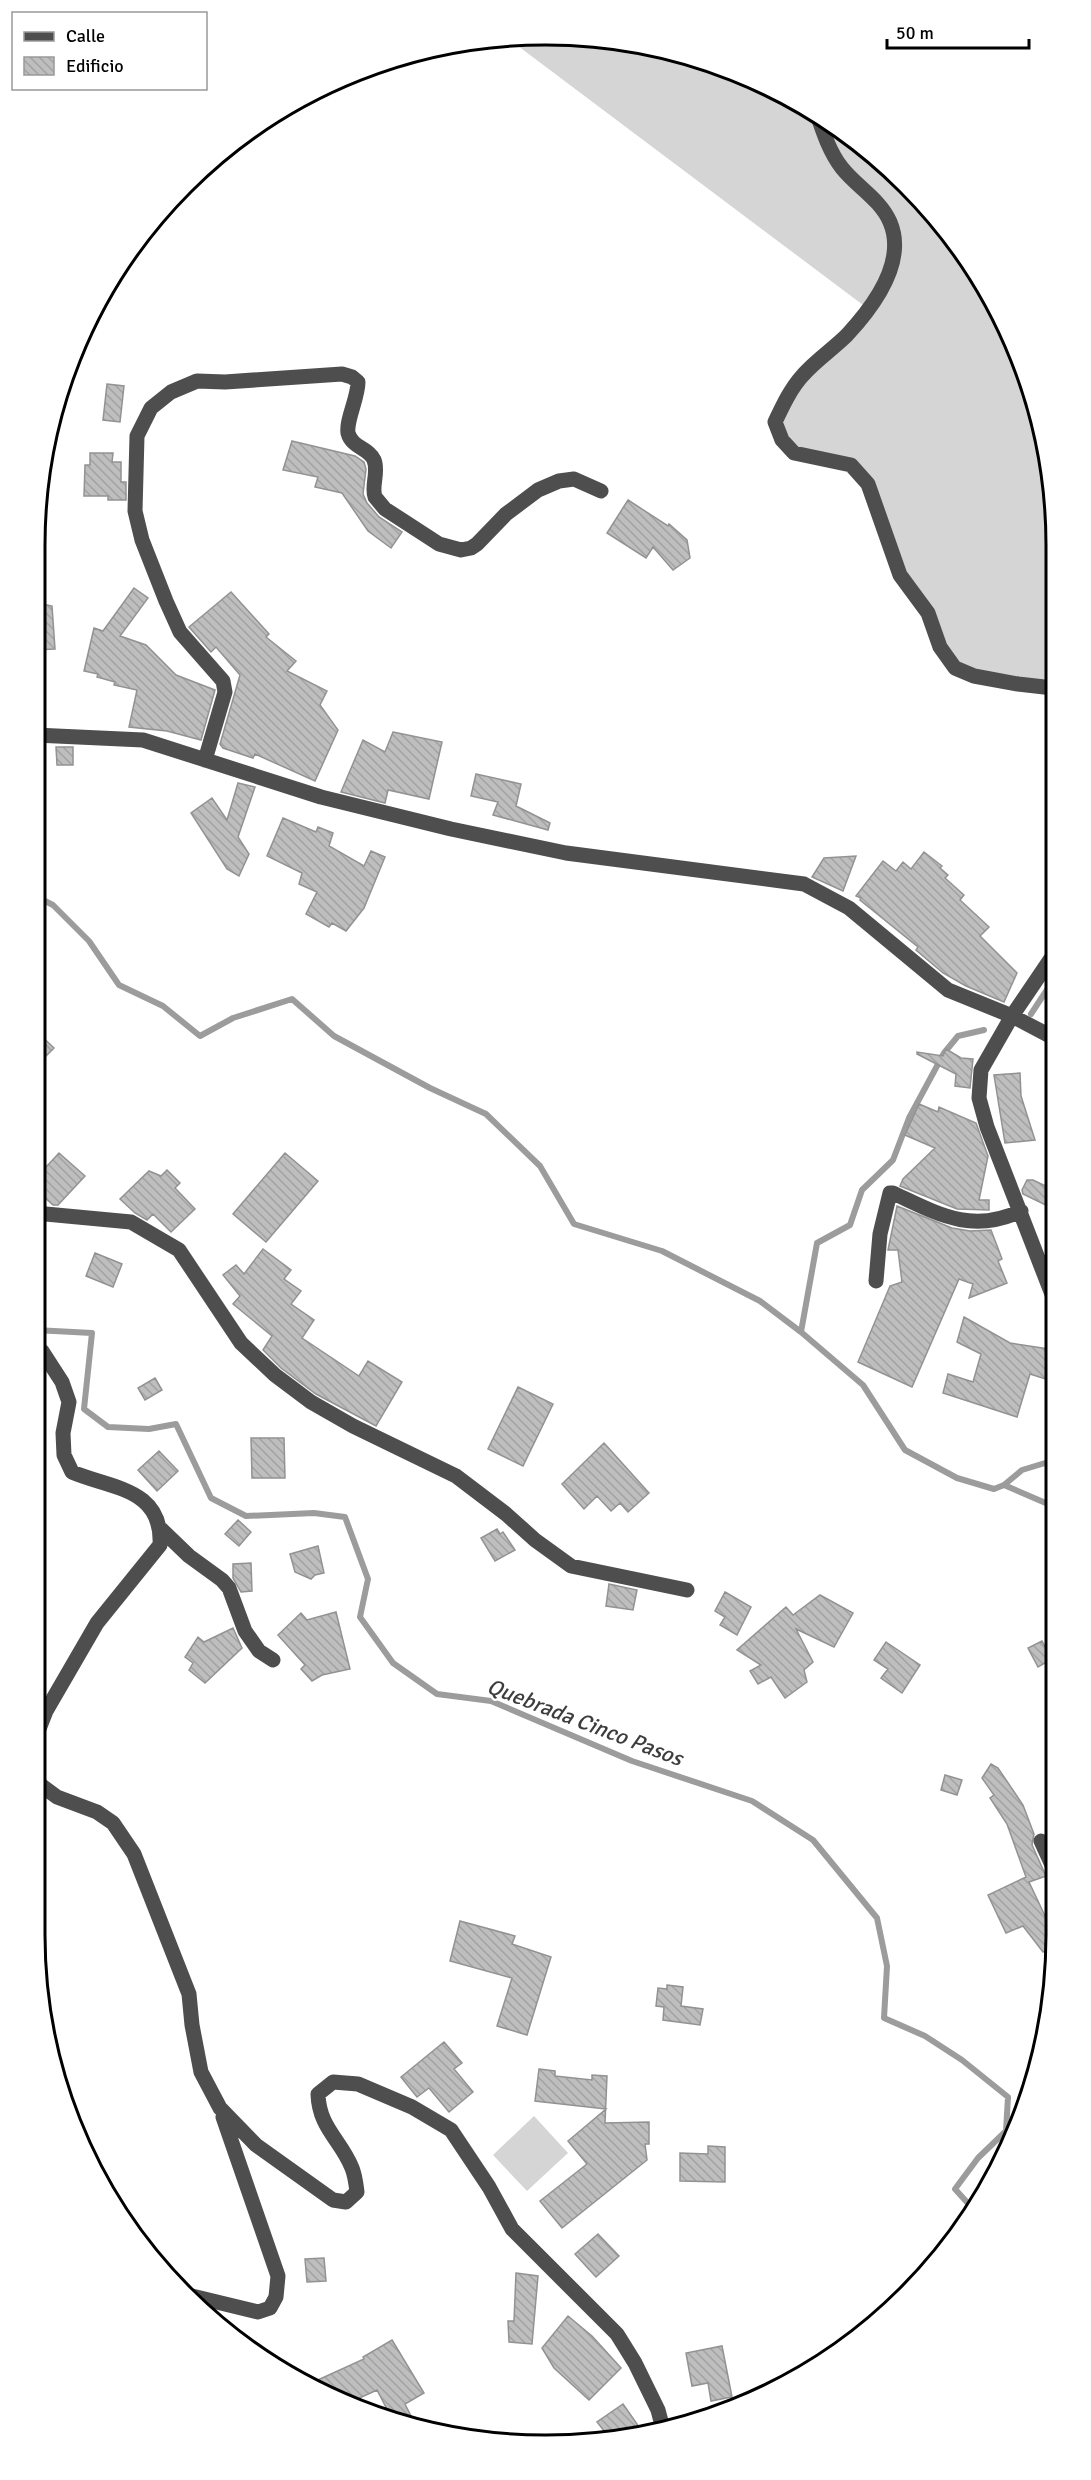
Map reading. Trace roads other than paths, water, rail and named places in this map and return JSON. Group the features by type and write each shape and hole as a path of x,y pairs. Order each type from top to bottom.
{"street":[{"path":"821,127 840,166 881,206 896,239 892,262 881,291 848,334 802,375 787,397 775,422 782,440 794,453 851,465 868,484 900,575 928,613 940,647 955,668 974,676 1046,687"},
{"path":"205,760 225,692 223,681 180,632 146,550 135,511 137,436 151,408 171,392 197,381 225,382 342,374 352,377 358,382 358,392 348,432 352,441 370,454 375,461 375,497 385,509 439,544 453,550 471,548 506,514 538,490 559,481 574,479 601,491"},
{"path":"45,736 143,740 321,797 452,830 567,853 804,884 849,908 948,990 1012,1016 1046,1034"},
{"path":"1046,965 1012,1016 981,1071 979,1098 987,1127 1046,1276"},
{"path":"876,1281 880,1234 890,1193 955,1221 989,1222 1004,1219 1021,1211"},
{"path":"45,1214 131,1222 179,1250 241,1343 275,1375 311,1402 353,1426 456,1476 571,1566 687,1590"},
{"path":"1040,1259 1046,1264"},
{"path":"45,1358 62,1382 69,1402 63,1433 64,1455 72,1472 131,1493 150,1506 160,1529 160,1545 97,1623 45,1713"},
{"path":"160,1529 229,1588 245,1631 259,1651 273,1660"},
{"path":"45,1788 57,1797 97,1812 113,1823 134,1854 189,1994 201,2072 220,2108 278,2276 276,2297 270,2308 258,2312 203,2299"},
{"path":"1041,1841 1046,1852"},
{"path":"220,2108 256,2145 333,2200 346,2202 357,2192 352,2168 324,2124 318,2110 318,2094 333,2082 358,2084 412,2107 451,2130 489,2187 512,2229 617,2334 635,2363 661,2421"}],"waterway":[{"path":"45,901 53,905 89,941 119,985 163,1006 200,1036 233,1018 292,999 334,1036 430,1088 486,1114 540,1166 574,1224 662,1251 760,1301 801,1332 863,1385 905,1450 957,1478 994,1489 1004,1485 1022,1470 1046,1463"},
{"path":"1031,1014 1046,991"},
{"path":"801,1332 817,1243 850,1225 862,1190 893,1160 909,1118 944,1053 958,1036 984,1030"},
{"name":"Quebrada Cinco Pasos","path":"45,1331 92,1333 84,1409 108,1427 149,1429 176,1424 211,1498 246,1516 314,1513 345,1517 368,1579 360,1617 393,1663 437,1694 491,1701 632,1761 752,1801 813,1840 877,1918 887,1966 884,2018 925,2036 962,2060 1008,2097 1006,2130"},
{"path":"1004,1485 1046,1503"},
{"name":"Quebrada Cinco Pasos","path":"968,2203 955,2189 978,2158 1005,2132"}]}
